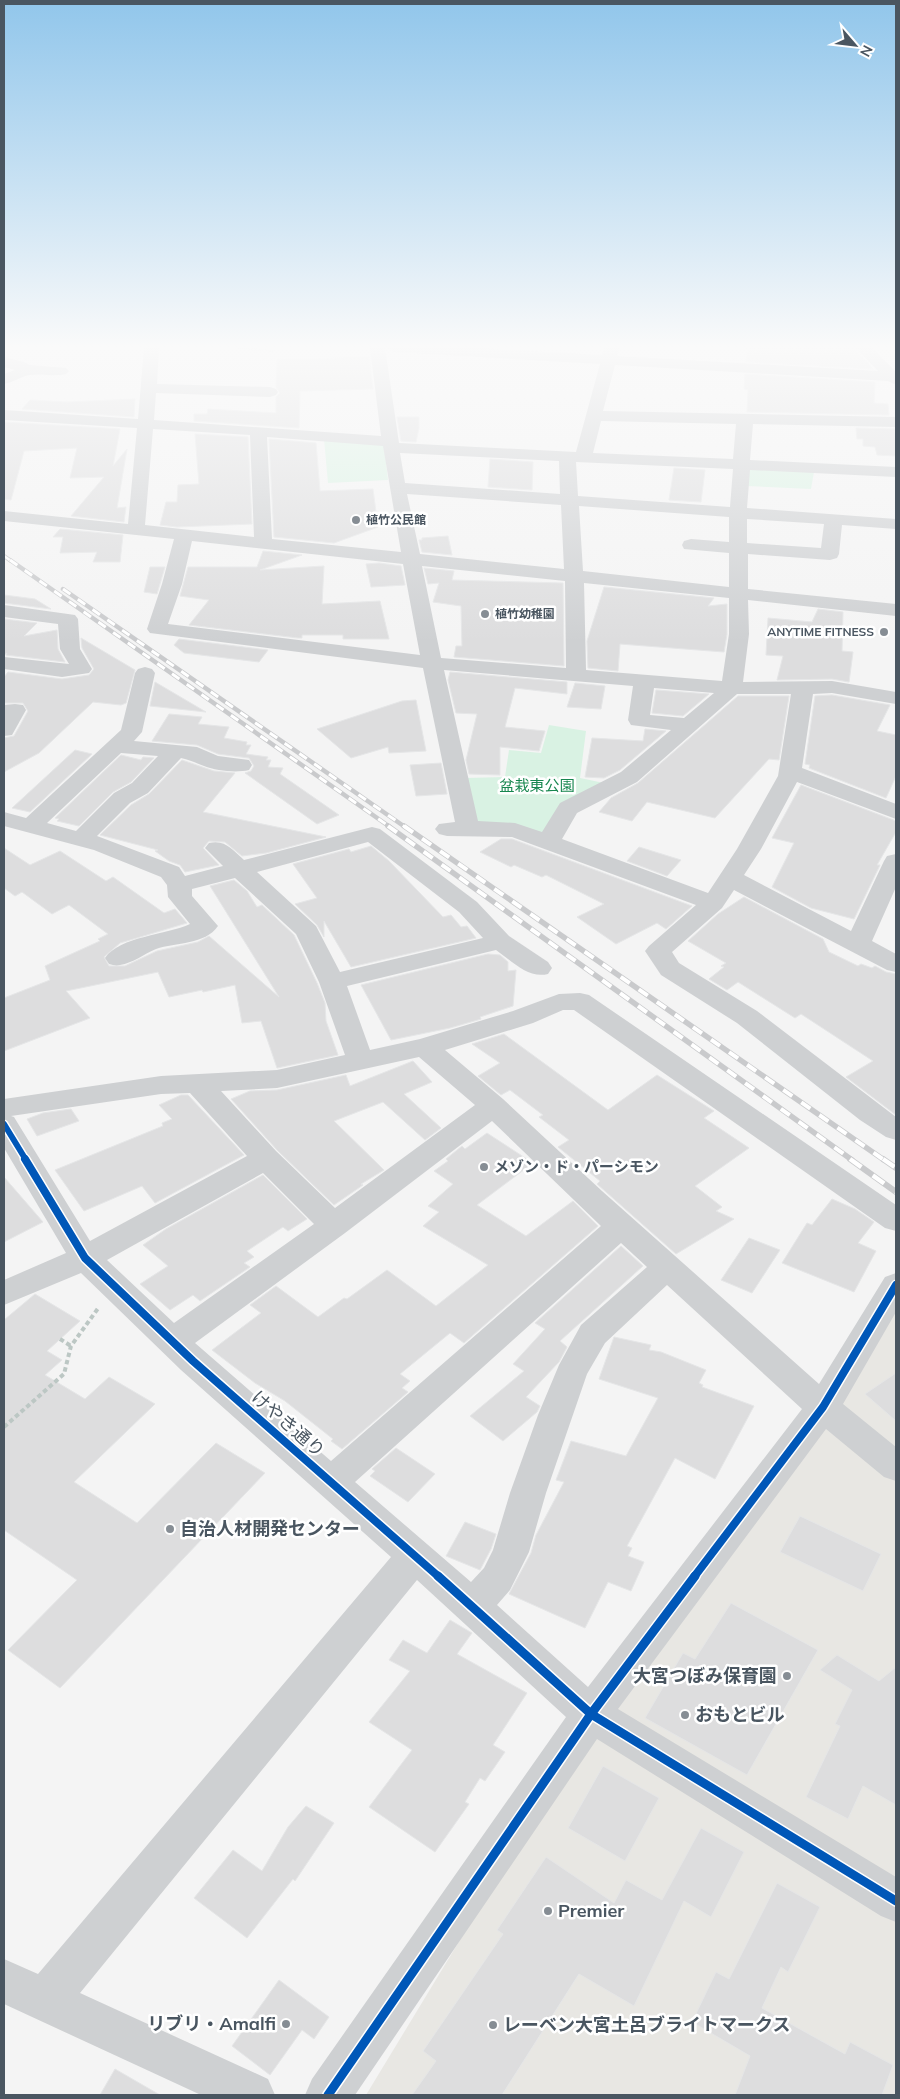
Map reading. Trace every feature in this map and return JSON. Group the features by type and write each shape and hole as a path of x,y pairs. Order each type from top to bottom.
{"street":[{"path":"136,530 142,446"},
{"path":"259,446 263,544"},
{"path":"391,446 397,488 448,742 458,828 515,830 713,903"},
{"path":"406,446 575,457 896,472"},
{"path":"576,674 570,502 575,457 580,446"},
{"path":"548,842 568,808 629,777 732,688 739,634 738,512 744,446"},
{"path":"397,488 570,502 896,524"},
{"path":"4,516 896,610"},
{"path":"691,545 830,554 833,520"},
{"path":"184,535 172,584 157,629 433,663 732,688 832,687 896,698"},
{"path":"4,611 68,619 70,649 82,669 62,671 4,663"},
{"path":"14,824 116,746 131,732 145,673"},
{"path":"644,681 639,720 690,725"},
{"path":"803,687 790,771 749,848 713,903 658,951 670,969 747,1017 870,1113 896,1130"},
{"path":"4,712 15,710 4,730"},
{"path":"116,746 197,754 213,762 241,766"},
{"path":"80,840 122,798 140,788 176,751"},
{"path":"790,771 896,811"},
{"path":"14,824 102,845 170,872 178,885 180,897 205,926 189,934 149,943 118,958"},
{"path":"178,885 372,834 468,907 500,941 539,968"},
{"path":"217,848 307,931 332,982 360,1060"},
{"path":"858,944 896,860"},
{"path":"730,878 896,964"},
{"path":"332,982 500,941"},
{"path":"4,1108 161,1085 277,1078 424,1047 523,1017 559,1002 580,1001 896,1220"},
{"path":"424,1047 493,1106 823,1407 896,1467"},
{"path":"197,1083 266,1158 334,1225"},
{"path":"173,1341 334,1225 493,1106"},
{"name":"けやき通り","path":"4,1124 85,1258 193,1361 415,1554 591,1714 896,1901"},
{"path":"4,1292 85,1258 266,1158"},
{"path":"331,1482 622,1225"},
{"path":"472,1607 497,1579 511,1552 554,1415 571,1374 593,1334 668,1266"},
{"path":"328,2095 591,1714 823,1407 896,1285"},
{"path":"45,2000 415,1554"},
{"path":"4,1981 252,2095"}],"path":[{"path":"4,1427 64,1374 71,1346 103,1302 112,1284"},
{"path":"60,1339 71,1346"}],"shaded area":[{"path":"896,1294 896,2095 366,2095 591,1724 825,1413"}],"green space":[{"path":"325,446 384,446 388,480 328,483"},
{"path":"750,468 814,472 811,489 747,486"},
{"name":"盆栽東公園","path":"549,725 586,731 580,778 604,783 542,834 474,823 466,778 505,777 509,750 541,753"}],"building":[{"path":"4,446 117,446 113,466 127,449 117,508 126,507 124,522 71,516 104,477 70,478 77,448 24,451 11,500 4,499"},
{"path":"196,446 248,446 252,524 177,527 160,525 166,502 177,502 178,485 199,484"},
{"path":"269,446 316,446 320,491 373,489 378,527 334,543 274,537"},
{"path":"863,446 896,446 896,456 877,455 875,447"},
{"path":"490,459 533,462 532,490 488,487"},
{"path":"674,468 705,470 701,502 669,500"},
{"path":"60,529 123,535 120,562 93,562 97,552 60,553 63,537 53,537"},
{"path":"448,536 452,555 422,552 419,540 422,540 422,538"},
{"path":"263,551 302,555 260,570 324,566 322,604 380,601 389,639 343,639 343,635 302,635 302,638 298,638 189,625 209,600 180,596 188,567 257,567"},
{"path":"379,563 401,566 405,585 371,587 366,564"},
{"path":"150,567 165,567 157,594 144,592"},
{"path":"424,568 454,571 452,580 563,583 564,666 454,657 456,646 462,646 461,606 433,602 439,583 428,584"},
{"path":"604,587 714,598 708,606 727,604 727,634 724,652 620,644 618,671 588,668 587,641"},
{"path":"4,595 35,599 51,609 4,603"},
{"path":"818,609 843,612 842,651 853,652 849,682 832,679 777,680 783,656 766,655 768,618 812,622"},
{"path":"4,619 37,623 24,636 57,630 58,649 65,662 6,655 7,653 4,655"},
{"path":"81,638 135,670 126,703 121,705 93,702 39,753 4,772 4,738 14,736 28,711 23,703 4,703 4,677 8,672 62,679 89,675 94,669 82,648"},
{"path":"179,639 268,650 259,662 184,653 174,645"},
{"path":"450,672 567,682 567,694 515,688 505,727 545,731 539,751 500,747 500,775 469,774 466,760 477,714 456,713 448,680"},
{"path":"155,682 206,712 150,706"},
{"path":"575,683 605,686 601,709 567,707"},
{"path":"656,690 709,694 683,716 652,713"},
{"path":"832,695 890,705 877,731 896,735 896,776 886,798 809,768 810,765 805,764 815,696"},
{"path":"738,696 789,696 779,760 769,759 715,818 647,802 632,821 599,812 611,798 638,783"},
{"path":"416,700 426,751 389,753 388,747 351,758 317,729 402,701"},
{"path":"169,714 202,717 198,724 229,727 224,738 247,742 246,745 251,745 246,754 268,757 266,760 271,760 268,767 283,768 280,774 339,815 317,824 245,773 251,771 254,766 249,758 218,754 197,745 152,741"},
{"path":"645,729 666,731 620,770 604,778 585,777 592,738 643,741"},
{"path":"75,750 92,754 30,812 12,808"},
{"path":"121,755 141,760 143,757 154,758 131,782 113,792 79,826 57,821 59,819 55,818"},
{"path":"182,760 214,771 235,773 203,812 326,837 266,853 242,856 225,842 209,841 203,848 219,865 185,872 180,865 169,861 155,851 158,850 100,835 131,805 149,794"},
{"path":"441,763 447,794 416,796 410,765"},
{"path":"801,785 896,821 896,832 877,865 880,865 854,919 811,908 772,887 794,843 772,838"},
{"path":"501,839 512,839 692,906 666,929 657,923 616,944 577,917 604,904 546,875 542,877 514,865 511,867 480,852"},
{"path":"371,846 389,861 443,917 451,915 461,927 467,926 476,938 351,967 324,921 324,937 317,925 295,904 317,898 293,864 349,849 351,852"},
{"path":"639,847 681,860 667,876 627,861"},
{"path":"4,848 30,865 60,851 106,881 113,877 164,913 175,909 187,923 120,943 104,957 109,966 125,966 157,951 198,942 209,936 279,997 210,886 234,880 247,891 257,907 262,905 294,935 325,1003 326,1021 338,1055 277,1068 261,1021 242,1023 235,985 169,997 158,972 66,991 90,1018 4,1051 4,998 50,980 45,966 100,941 98,939 108,934 69,905 52,914 22,892 15,896 4,888"},
{"path":"744,897 823,939 829,952 858,966 861,964 872,968 875,966 886,972 896,974 896,1115 846,1077 873,1061 801,1014 795,1018 738,982 727,990 709,979 724,967 721,966 726,963 688,941 718,914"},
{"path":"488,954 500,955 508,962 508,971 516,970 513,1006 480,1017 481,1019 450,1028 391,1040 361,985"},
{"path":"504,1034 608,1110 657,1075 714,1111 704,1118 749,1148 695,1186 722,1207 716,1211 734,1219 676,1254 597,1184 600,1181 558,1147 569,1140 539,1117 543,1115 510,1090 501,1095 478,1076 500,1063 472,1044"},
{"path":"413,1061 432,1082 404,1094 441,1128 425,1140 383,1102 334,1121 384,1170 361,1184 363,1185 334,1205 277,1150 231,1099 250,1091 277,1090 346,1075 350,1086"},
{"path":"181,1095 188,1095 244,1155 155,1203 142,1186 84,1211 55,1170 163,1126 162,1123 172,1119 159,1105"},
{"path":"71,1109 79,1121 37,1136 27,1119 43,1113"},
{"path":"487,1133 533,1163 477,1205 526,1236 573,1201 598,1226 464,1343 450,1333 400,1374 410,1381 402,1388 408,1392 342,1449 331,1441 333,1439 285,1401 255,1383 212,1350 261,1313 250,1305 276,1286 318,1317 387,1270 436,1306 488,1265 423,1226 439,1212 428,1206 453,1184 434,1171 448,1161 446,1159 462,1146 465,1149"},
{"path":"263,1175 307,1219 288,1231 283,1227 247,1251 254,1257 244,1263 250,1267 200,1301 193,1295 170,1310 140,1284 168,1266 143,1245 166,1229"},
{"path":"4,1177 43,1222 4,1242"},
{"path":"832,1199 855,1209 874,1222 858,1243 876,1251 854,1292 782,1263 807,1223 812,1225"},
{"path":"749,1238 780,1250 752,1293 721,1280"},
{"path":"621,1246 643,1266 560,1341 567,1347 559,1362 526,1397 540,1406 537,1412 503,1441 470,1416 524,1371 513,1364 545,1329 535,1323"},
{"name":"自治人材開発センター","path":"35,1294 80,1321 47,1351 62,1360 45,1375 85,1399 109,1377 155,1404 74,1482 137,1523 216,1443 265,1473 60,1688 8,1650 77,1580 4,1530 4,1320"},
{"path":"614,1337 651,1345 649,1350 661,1352 706,1370 699,1383 703,1385 702,1387 754,1406 715,1479 675,1458 627,1546 632,1548 628,1556 644,1562 631,1591 608,1582 585,1628 509,1594 531,1553 536,1535 564,1482 556,1480 571,1441 626,1456 658,1398 599,1379"},
{"path":"896,1373 896,1421 865,1394"},
{"path":"396,1448 435,1474 408,1502 370,1476 375,1471 372,1469"},
{"path":"800,1516 881,1554 863,1591 780,1552"},
{"path":"465,1522 496,1534 491,1549 480,1570 446,1556"},
{"path":"731,1603 818,1650 747,1775 645,1718 683,1653 695,1659"},
{"path":"450,1620 472,1633 457,1654 527,1693 493,1745 505,1752 485,1781 480,1778 465,1802 469,1804 435,1852 369,1807 412,1750 369,1722 410,1671 389,1660 403,1640 427,1653"},
{"path":"837,1655 879,1681 896,1667 896,1805 863,1786 848,1819 806,1797 840,1726 835,1724 852,1690 820,1670"},
{"path":"603,1766 659,1798 625,1861 568,1828"},
{"path":"306,1806 334,1823 295,1881 293,1879 247,1938 194,1898 233,1850 262,1871 288,1827"},
{"path":"701,1828 744,1852 711,1917 684,1901 634,2006 579,1974 502,2095 412,2095 436,2061 423,2051 503,1934 497,1930 546,1857 614,1903 626,1880 662,1900"},
{"path":"777,1883 820,1907 788,1972 781,1967 762,2008 845,2054 850,2042 893,2065 882,2095 735,2095 750,2056 692,2022 716,1972 729,1979"},
{"name":"リブリ・Amalfi","path":"279,1980 329,2017 314,2039 302,2030 270,2075 232,2046"},
{"path":"115,2069 160,2095 100,2095"}],"railway":[{"path":"4,556 11,561"},
{"path":"10,560 390,827"},
{"path":"63,589 405,827"},
{"path":"388,826 852,1160"},
{"path":"404,826 884,1160"},
{"path":"850,1159 896,1192"},
{"path":"883,1159 896,1168"}],"cycle path":[{"path":"4,1124 85,1258 193,1361 415,1555 591,1714 896,1901"},
{"path":"328,2095 591,1714 823,1407 896,1285"}],"place":[{"name":"植竹公民館","path":"356,520"},
{"name":"植竹幼稚園","path":"485,614"},
{"name":"ANYTIME FITNESS","path":"884,632"},
{"name":"メゾン・ド・パーシモン","path":"484,1167"},
{"name":"自治人材開発センター","path":"170,1529"},
{"name":"大宮つぼみ保育園","path":"787,1676"},
{"name":"おもとビル","path":"685,1715"},
{"name":"Premier","path":"548,1911"},
{"name":"リブリ・Amalfi","path":"286,2024"},
{"name":"レーベン大宮土呂ブライトマークス","path":"493,2025"}]}
